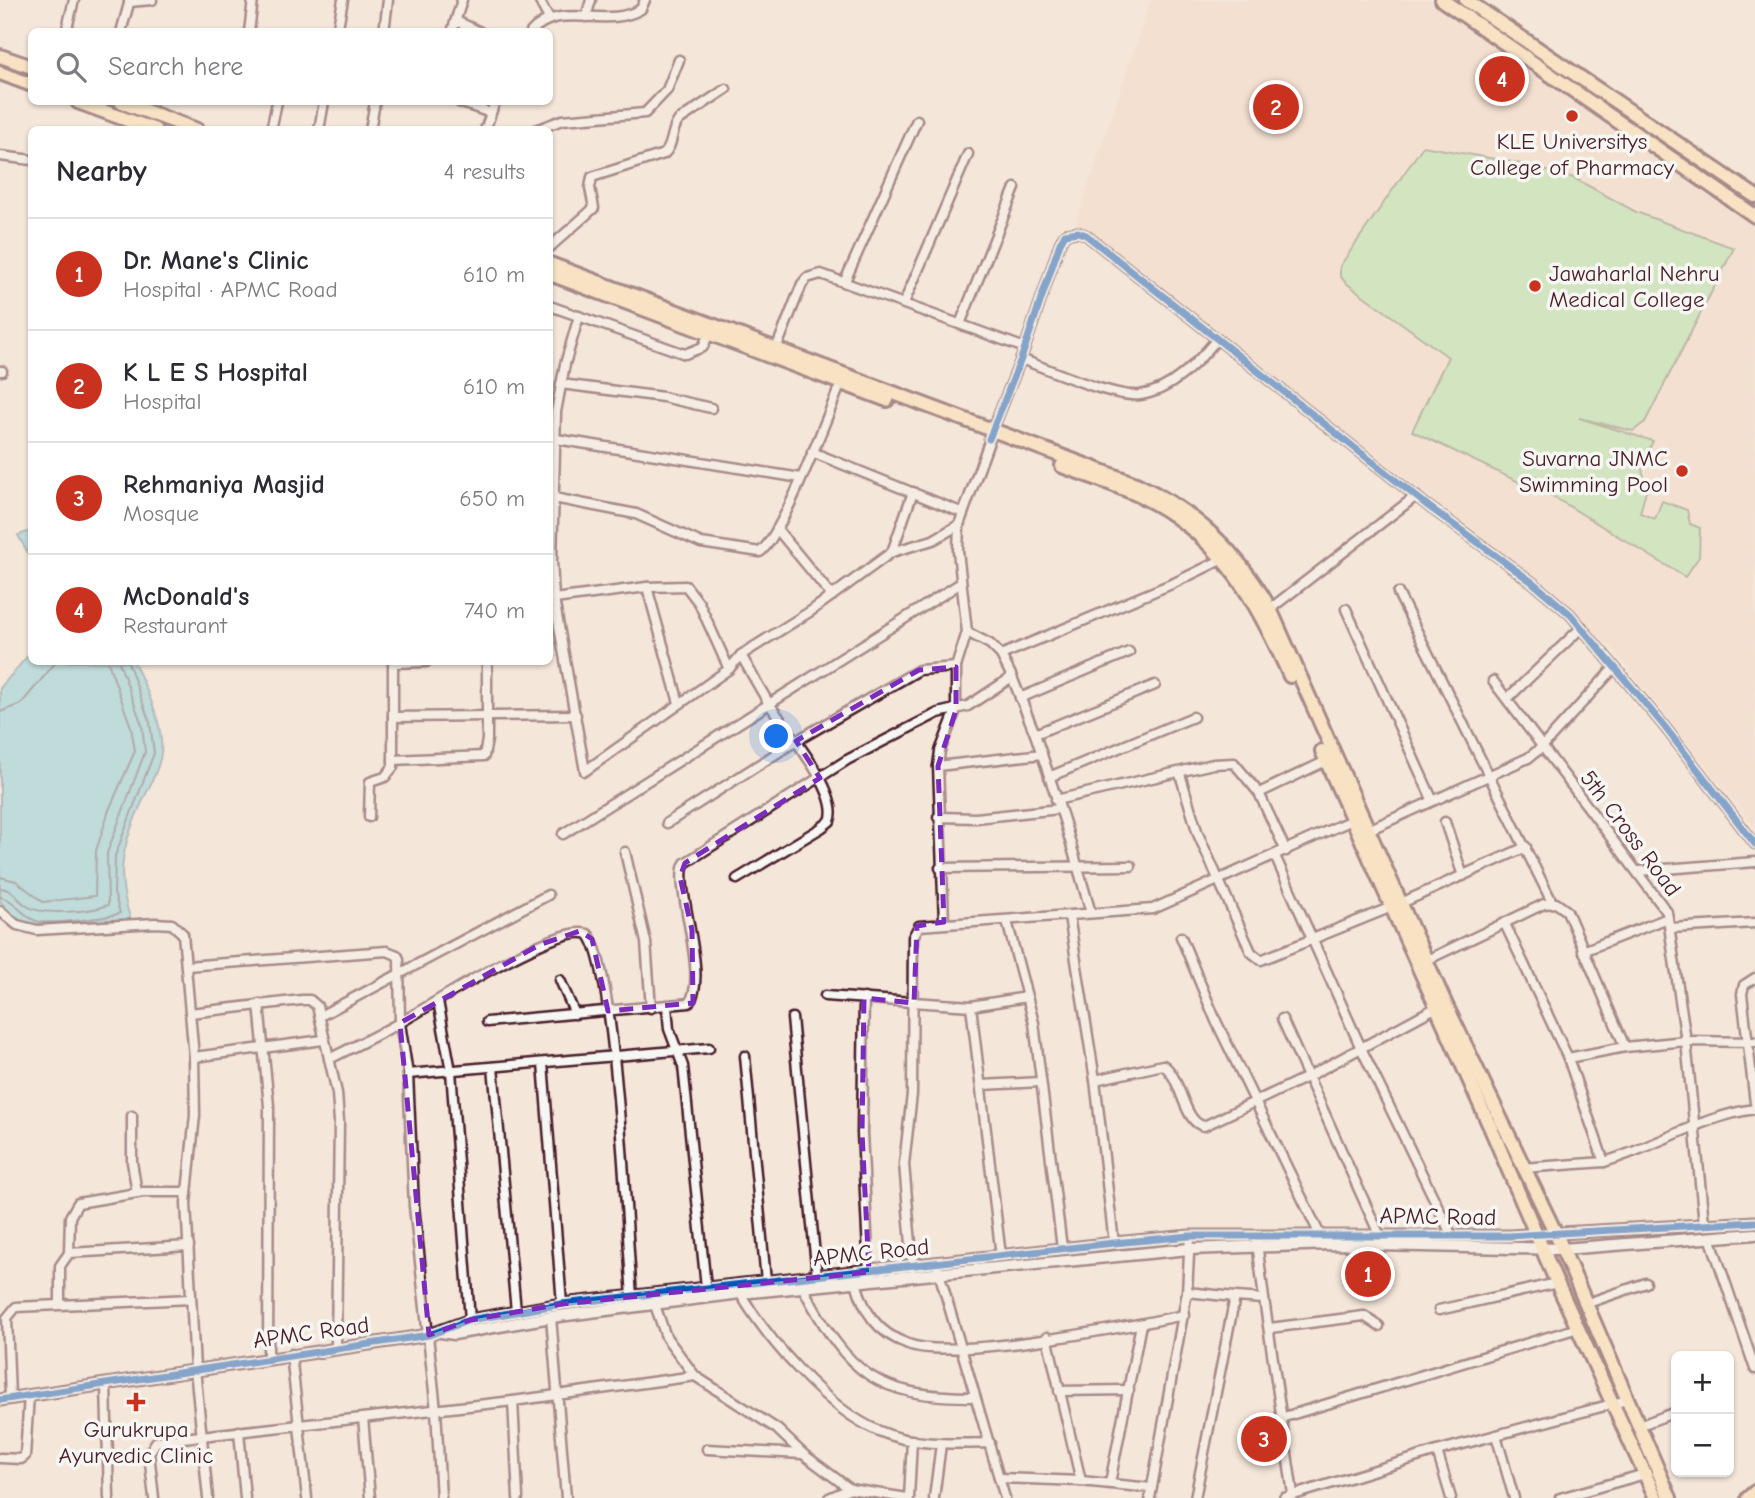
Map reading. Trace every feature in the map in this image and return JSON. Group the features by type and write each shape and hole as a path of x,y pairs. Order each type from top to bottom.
{"main road":[{"path":"1442,0 1755,216"},
{"path":"1466,0 1755,196"},
{"path":"0,56 28,66"},
{"path":"0,74 28,84"},
{"path":"86,105 144,126"},
{"path":"129,105 184,126"},
{"path":"553,265 776,349 1153,503 1175,515 1223,559 1241,580 1260,611 1352,820 1363,832"},
{"path":"553,275 841,383 1136,484 1174,504 1205,526 1233,554 1270,609 1395,905 1435,1007 1557,1283 1578,1328 1621,1403 1638,1426 1670,1498"},
{"path":"1395,905 1426,961 1522,1168 1563,1249 1656,1498"},
{"path":"1748,1498 1755,1492"}],"street":[{"path":"67,28 74,0"},
{"path":"122,28 129,1 152,0"},
{"path":"250,28 253,0"},
{"path":"338,28 343,0"},
{"path":"384,28 388,0"},
{"path":"453,28 462,0"},
{"path":"539,0 548,17"},
{"path":"586,17 591,0"},
{"path":"536,28 548,17 586,17 636,12 645,0"},
{"path":"456,21 471,28"},
{"path":"546,126 562,120 645,113 667,89 679,60"},
{"path":"553,244 594,208 590,188 592,177 664,154 669,150 674,126 679,120 726,89"},
{"path":"272,126 276,105"},
{"path":"320,126 323,105"},
{"path":"371,126 374,105"},
{"path":"468,105 491,113"},
{"path":"486,126 494,105"},
{"path":"845,281 917,120"},
{"path":"904,303 968,154"},
{"path":"0,156 28,160"},
{"path":"960,324 1015,188"},
{"path":"944,922 938,766 940,751 956,710 956,667 967,632 961,583 959,525 1025,348 1060,243 1065,234 1078,232 1086,235 1416,496 1532,582 1581,627 1664,726 1755,845"},
{"path":"776,349 807,278 821,274 1025,348"},
{"path":"553,307 685,354 703,347 709,333"},
{"path":"553,466 556,439 553,412 579,316"},
{"path":"1021,359 1109,390 1142,395 1185,372 1217,339"},
{"path":"554,498 636,514 686,538 741,551 760,552 777,529 841,383"},
{"path":"561,384 663,397 711,408"},
{"path":"556,439 800,478"},
{"path":"812,452 963,513"},
{"path":"553,486 554,599 585,771 729,669 741,655 832,596 892,552 933,540 959,525"},
{"path":"892,552 913,492"},
{"path":"1270,609 1416,496"},
{"path":"777,529 832,596"},
{"path":"1001,655 1174,583 1223,559"},
{"path":"563,834 961,583"},
{"path":"554,599 679,584 693,592 729,669"},
{"path":"647,587 679,703"},
{"path":"1398,593 1552,902"},
{"path":"1346,609 1432,799"},
{"path":"1507,699 1581,627"},
{"path":"967,632 990,644 1001,655 1012,677 1042,754 1091,914"},
{"path":"1020,698 1129,652"},
{"path":"737,879 830,821 831,803 820,778 769,704 741,655"},
{"path":"369,817 370,782 390,773 393,760 393,665"},
{"path":"393,760 484,756 487,751 487,665"},
{"path":"667,823 796,741 919,670 956,667"},
{"path":"1363,832 1489,773 1528,758 1541,748 1614,668"},
{"path":"487,1022 689,1003 693,994 692,930 681,883 682,867 765,810 904,729 938,713 956,710 1012,677"},
{"name":"5th Cross Road","path":"1493,681 1541,748 1574,786 1664,904 1671,928 1686,1041 1704,1223"},
{"path":"1035,734 1155,685"},
{"path":"393,717 576,715"},
{"path":"1049,778 1194,717"},
{"path":"938,766 1042,754"},
{"path":"1259,793 1326,761"},
{"path":"938,817 976,818 1057,805 1213,764 1234,764 1259,793 1286,851"},
{"path":"1180,774 1198,834 1255,957 1269,959 1526,847"},
{"path":"913,1267 904,1164 912,1094 916,930 928,923 1007,921 1153,909 1352,820"},
{"path":"1445,822 1463,876"},
{"path":"625,852 646,942 651,1008"},
{"path":"1275,856 1361,1048 1452,1236"},
{"path":"1639,871 1755,862"},
{"path":"940,869 1130,866"},
{"path":"320,1016 548,895"},
{"path":"1426,961 1552,902 1561,904 1567,911 1625,1047"},
{"path":"0,911 17,925 37,930 172,924 184,934 194,1057 195,1115 187,1192 191,1299 208,1498"},
{"path":"1069,916 1095,1080 1114,1242"},
{"path":"1583,951 1668,918"},
{"path":"1007,921 1027,997 1062,1248"},
{"path":"1671,928 1755,923"},
{"path":"1505,924 1568,1058 1604,1162"},
{"path":"329,1059 400,1023 539,944 580,931 592,939 598,955 613,1056 632,1296"},
{"path":"1181,937 1254,1103 1320,1235"},
{"path":"186,966 387,951 397,955 400,973 400,1023 408,1074 414,1206 429,1335 442,1498"},
{"path":"1755,978 1744,985 1742,994 1752,1042 1755,1103"},
{"path":"560,980 575,1013"},
{"path":"825,996 971,1006 1027,997"},
{"path":"864,999 862,1133 869,1272"},
{"path":"190,1013 310,1000 317,1006 339,1122 336,1347"},
{"path":"438,1001 451,1071 470,1320"},
{"path":"259,1004 269,1105 268,1358"},
{"path":"667,1006 669,1029 683,1066 706,1287"},
{"path":"971,1006 1001,1256"},
{"path":"1095,1080 1163,1065 1172,1073 1194,1122 1200,1126 1309,1076 1435,1007"},
{"path":"793,1018 817,1276"},
{"path":"1282,1019 1379,1234"},
{"path":"194,1057 323,1040"},
{"path":"1568,1058 1625,1047 1686,1041 1752,1042"},
{"path":"408,1074 709,1048"},
{"path":"744,1056 766,1282"},
{"path":"543,1063 562,1304"},
{"path":"493,1067 516,1311"},
{"path":"982,1085 1040,1082"},
{"path":"1522,1168 1604,1162 1724,1113 1755,1109"},
{"path":"132,1116 132,1162 136,1193"},
{"path":"60,1303 60,1266 69,1253 70,1217 78,1203 136,1193 187,1192"},
{"name":"APMC Road","path":"5,1399 429,1335 470,1320 516,1311 706,1287 913,1267 938,1269 1189,1249 1320,1235 1556,1234 1755,1222"},
{"name":"APMC Road","path":"440,1332 454,1334 551,1317 740,1293 856,1282 1062,1248 1190,1236 1257,1242 1563,1249 1755,1234"},
{"path":"1150,1498 1184,1315 1190,1236"},
{"path":"1710,1237 1755,1369"},
{"path":"1257,1242 1293,1494"},
{"path":"69,1253 189,1246"},
{"path":"938,1269 1005,1498"},
{"path":"856,1282 869,1316 883,1331 919,1348 961,1349 1141,1324 1184,1315"},
{"path":"1439,1310 1557,1283"},
{"path":"1585,1304 1646,1283"},
{"path":"803,1288 821,1323 841,1349 871,1378 910,1394 975,1397"},
{"path":"1187,1292 1264,1299"},
{"path":"740,1293 754,1317 809,1378 839,1405 877,1431 941,1444 990,1443"},
{"path":"1195,1498 1235,1297"},
{"path":"5,1399 3,1328 10,1310 16,1307 60,1303 191,1299"},
{"path":"655,1305 666,1337 695,1376 777,1429 803,1454 850,1489 873,1496 908,1498 912,1440"},
{"path":"1269,1328 1364,1316 1379,1326"},
{"path":"551,1317 566,1498"},
{"path":"1110,1483 1141,1324"},
{"path":"1284,1417 1578,1328"},
{"path":"1047,1337 1081,1480"},
{"path":"291,1354 307,1498"},
{"path":"154,1498 150,1448 165,1440 513,1401 695,1376"},
{"path":"106,1384 109,1498"},
{"path":"1059,1391 1129,1390"},
{"path":"0,1458 21,1459 25,1456 29,1395"},
{"path":"513,1401 518,1498"},
{"path":"1284,1498 1437,1451 1621,1403"},
{"path":"1638,1426 1671,1414"},
{"path":"363,1418 370,1498"},
{"path":"239,1431 245,1498"},
{"path":"1496,1435 1514,1498"},
{"path":"934,1498 941,1444"},
{"path":"707,1449 803,1454"},
{"path":"1437,1451 1451,1498"},
{"path":"1560,1498 1645,1474"},
{"path":"999,1478 1081,1480 1152,1488"},
{"path":"829,1498 850,1489"}],"highlighted area":[{"path":"956,667 956,710 938,766 944,922 917,926 914,1003 864,998 862,1133 869,1272 562,1304 470,1320 429,1335 400,1023 539,945 580,931 592,939 608,1011 693,1003 692,930 680,877 685,863 820,778 796,741 919,670"}],"shaded area":[{"path":"1151,0 1429,0 1755,223 1755,828 1612,648 1416,486 1074,228"}],"green space":[{"name":"Jawaharlal Nehru Medical College","path":"1423,146 1517,163 1574,178 1636,212 1734,248 1645,422 1633,431 1579,418 1653,441 1641,466 1647,487 1640,513 1655,519 1662,501 1687,510 1690,524 1700,528 1699,557 1685,577 1544,491 1535,476 1529,487 1412,431 1448,357 1346,283 1340,276 1340,266"}],"water":[{"path":"28,532 28,553 18,535"},
{"path":"28,655 28,665 135,665 153,706 161,741 160,758 131,829 123,858 123,887 131,920 37,930 14,917 0,901 0,688"}],"cycle path":[{"path":"989,439 1021,359 1060,243 1065,234 1078,232 1086,235 1428,506 1532,582 1570,614 1664,726 1755,844"},
{"path":"0,1400 429,1335 470,1320 562,1304 1114,1243 1190,1236 1509,1236 1755,1222"}],"place":[{"name":"McDonald's","path":"1502,79"},
{"name":"K L E S Hospital","path":"1276,107"},
{"name":"KLE Universitys College of Pharmacy","path":"1572,116"},
{"name":"Jawaharlal Nehru Medical College","path":"1535,286"},
{"name":"Suvarna JNMC Swimming Pool","path":"1682,471"},
{"name":"Dr. Mane's Clinic","path":"1368,1274"},
{"name":"Gurukrupa Ayurvedic Clinic","path":"136,1402"},
{"name":"Rehmaniya Masjid","path":"1264,1439"}]}
